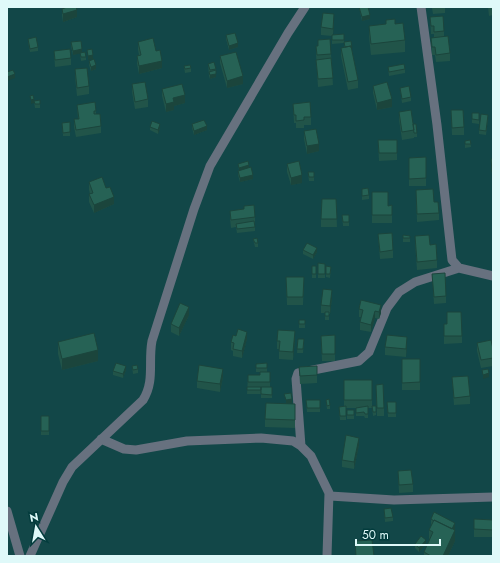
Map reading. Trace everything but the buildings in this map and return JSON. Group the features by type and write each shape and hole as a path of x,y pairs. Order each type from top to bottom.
{"street":[{"path":"30,556 63,482 72,467 143,400 149,390 151,378 150,358 152,341 182,245 205,179 288,33 305,7"},
{"path":"421,7 451,255 452,260 459,268"},
{"path":"301,446 296,379 298,373 358,361 369,352 387,308 398,292 415,282 459,268 493,276"},
{"path":"101,439 124,449 136,450 187,441 261,438 288,440 301,446 313,460 329,490 327,556"},
{"path":"330,496 394,500 493,497"},
{"path":"7,511 20,556"}]}
